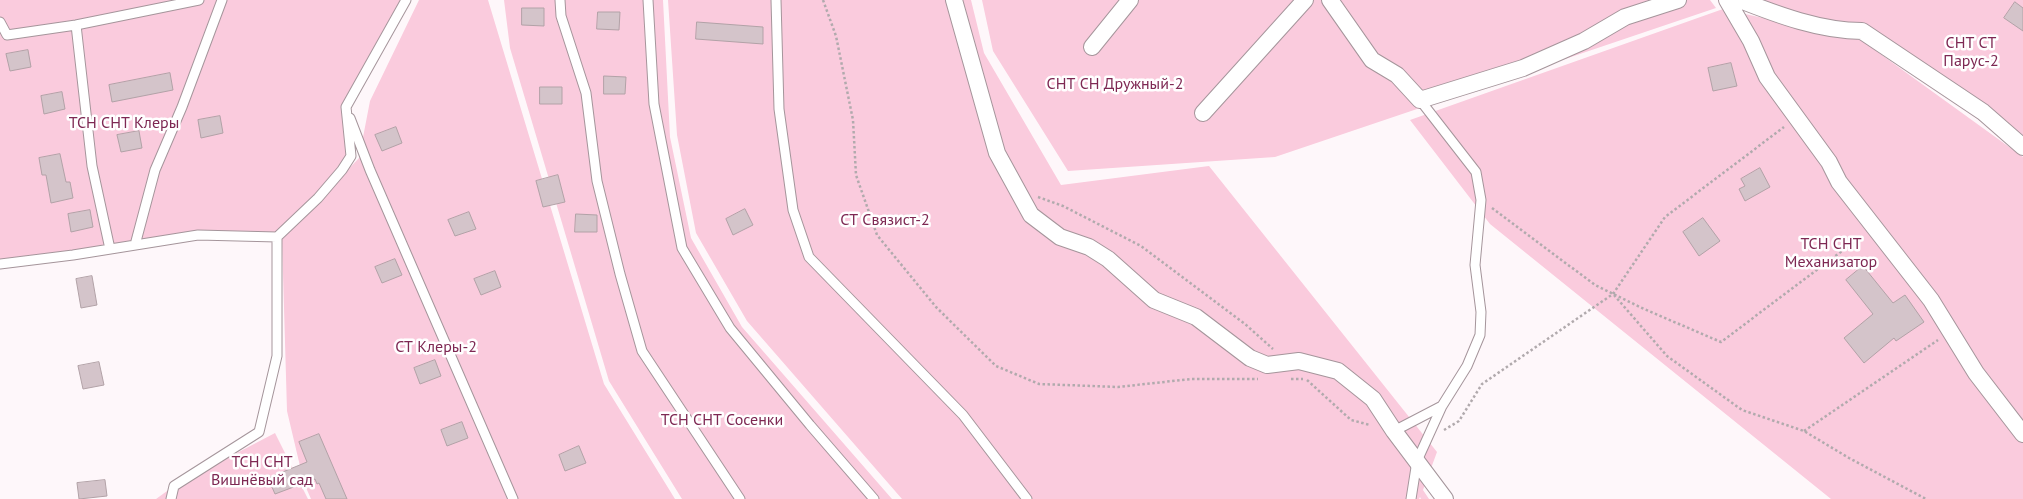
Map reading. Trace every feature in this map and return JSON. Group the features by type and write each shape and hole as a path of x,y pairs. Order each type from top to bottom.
{"street":[{"path":"954,0 997,153 1015,189 1031,215 1060,237 1089,247 1108,259 1154,300 1196,317 1250,358 1267,365 1299,361 1338,371 1373,399 1394,431 1445,499"},
{"path":"1092,47 1130,0"},
{"path":"1203,113 1305,0"},
{"path":"1330,0 1372,60 1397,75 1420,100 1523,68 1584,40 1625,17 1678,0"},
{"path":"1727,0 1752,41 1767,77 1829,162 1839,182 1931,300 1976,372 2023,434"},
{"path":"1740,0 1771,12 1841,31 1862,31 1983,112 2023,147"}],"lane":[{"path":"0,22 7,35 76,25 199,0"},
{"path":"134,245 155,170 182,107 222,0"},
{"path":"0,264 110,250 198,235 276,237 318,198 342,170 351,156 346,107 406,0"},
{"path":"560,0 561,16 586,93 597,181 620,274 642,351 740,499"},
{"path":"648,0 654,104 682,248 730,328 874,499"},
{"path":"776,0 779,109 793,210 808,257 963,415 1028,499"},
{"path":"76,25 92,166 110,250"},
{"path":"1412,499 1417,461 1442,406 1467,366 1480,335 1481,312 1475,266 1481,200 1476,172 1420,100"},
{"path":"346,107 370,170 513,499"},
{"path":"170,499 174,486 259,432 278,356 276,237"},
{"path":"1394,431 1442,406"}],"path":[{"path":"823,0 836,36 853,120 856,176 877,235 936,307 996,366 1040,384 1118,387 1191,379 1258,379"},
{"path":"1426,442 1459,421 1482,384 1614,294 1665,217 1797,118"},
{"path":"1015,189 1063,206 1141,246 1245,324 1351,420 1394,431"},
{"path":"1481,200 1595,285 1721,342 1873,228"},
{"path":"1614,294 1667,356 1742,410 1804,431 1926,499"},
{"path":"1804,431 1952,331"},
{"path":"1287,379 1306,379"}],"green space":[{"name":"ТСН СНТ Клеры","path":"0,0 405,0 346,107 351,156 277,237 198,235 0,263"},
{"name":"СТ Клеры-2","path":"419,0 488,0 604,384 675,499 311,499 304,483 287,411 282,239 359,158 370,101"},
{"name":"ТСН СНТ Сосенки","path":"504,0 663,0 670,137 691,238 742,327 892,499 682,499 609,381 510,48"},
{"name":"СТ Связист-2","path":"668,0 971,0 984,53 1061,185 1209,166 1437,452 1423,490 1429,499 1421,499 1420,497 1419,499 902,499 747,321 696,233 677,135"},
{"name":"СНТ СН Дружный-2","path":"982,0 1710,0 1716,8 1275,157 1068,171 993,51"},
{"name":"СНТ СТ Парус-2","path":"1719,0 2023,0 2023,151 1861,37"},
{"name":"ТСН СНТ Механизатор","path":"1723,9 1861,40 2023,157 2023,499 1831,499 1490,224 1410,120"},
{"name":"ТСН СНТ Вишнёвый сад","path":"275,433 308,499 156,499 174,486"}],"building":[{"path":"2015,2 2023,8 2023,31 2004,18"},
{"path":"522,8 544,8 544,26 522,25"},
{"path":"598,12 620,12 619,30 597,29"},
{"path":"697,22 763,27 763,44 696,39"},
{"path":"28,50 31,67 10,71 6,54"},
{"path":"1731,63 1737,86 1713,91 1708,68"},
{"path":"170,73 173,90 112,102 109,85"},
{"path":"604,76 626,77 625,94 604,94"},
{"path":"540,87 562,87 562,104 540,104"},
{"path":"62,92 65,109 44,114 41,96"},
{"path":"220,116 223,133 201,138 198,120"},
{"path":"396,127 402,143 382,151 375,135"},
{"path":"139,131 142,148 121,152 117,135"},
{"path":"60,154 66,182 70,182 73,198 51,203 46,175 42,175 39,158"},
{"path":"1760,168 1770,187 1745,201 1739,189 1745,186 1741,179"},
{"path":"558,175 565,202 543,207 536,181"},
{"path":"745,209 753,225 733,235 726,219"},
{"path":"90,210 93,227 71,232 68,214"},
{"path":"469,212 476,229 455,236 448,220"},
{"path":"576,214 597,215 597,232 575,232"},
{"path":"1703,218 1720,241 1699,256 1683,232"},
{"path":"395,259 402,275 382,283 375,267"},
{"path":"1863,266 1893,303 1905,295 1924,322 1896,341 1894,338 1864,363 1844,338 1873,314 1846,280"},
{"path":"495,271 501,287 481,295 474,279"},
{"path":"92,276 97,305 81,308 76,279"},
{"path":"435,360 441,376 420,384 414,368"},
{"path":"99,362 104,385 83,389 78,366"},
{"path":"462,422 468,438 447,446 441,430"},
{"path":"319,434 347,499 326,499 319,483 317,484 315,479 275,494 268,478 307,462 299,442"},
{"path":"579,446 586,463 565,471 559,455"},
{"path":"105,480 107,496 79,499 77,483"}]}
